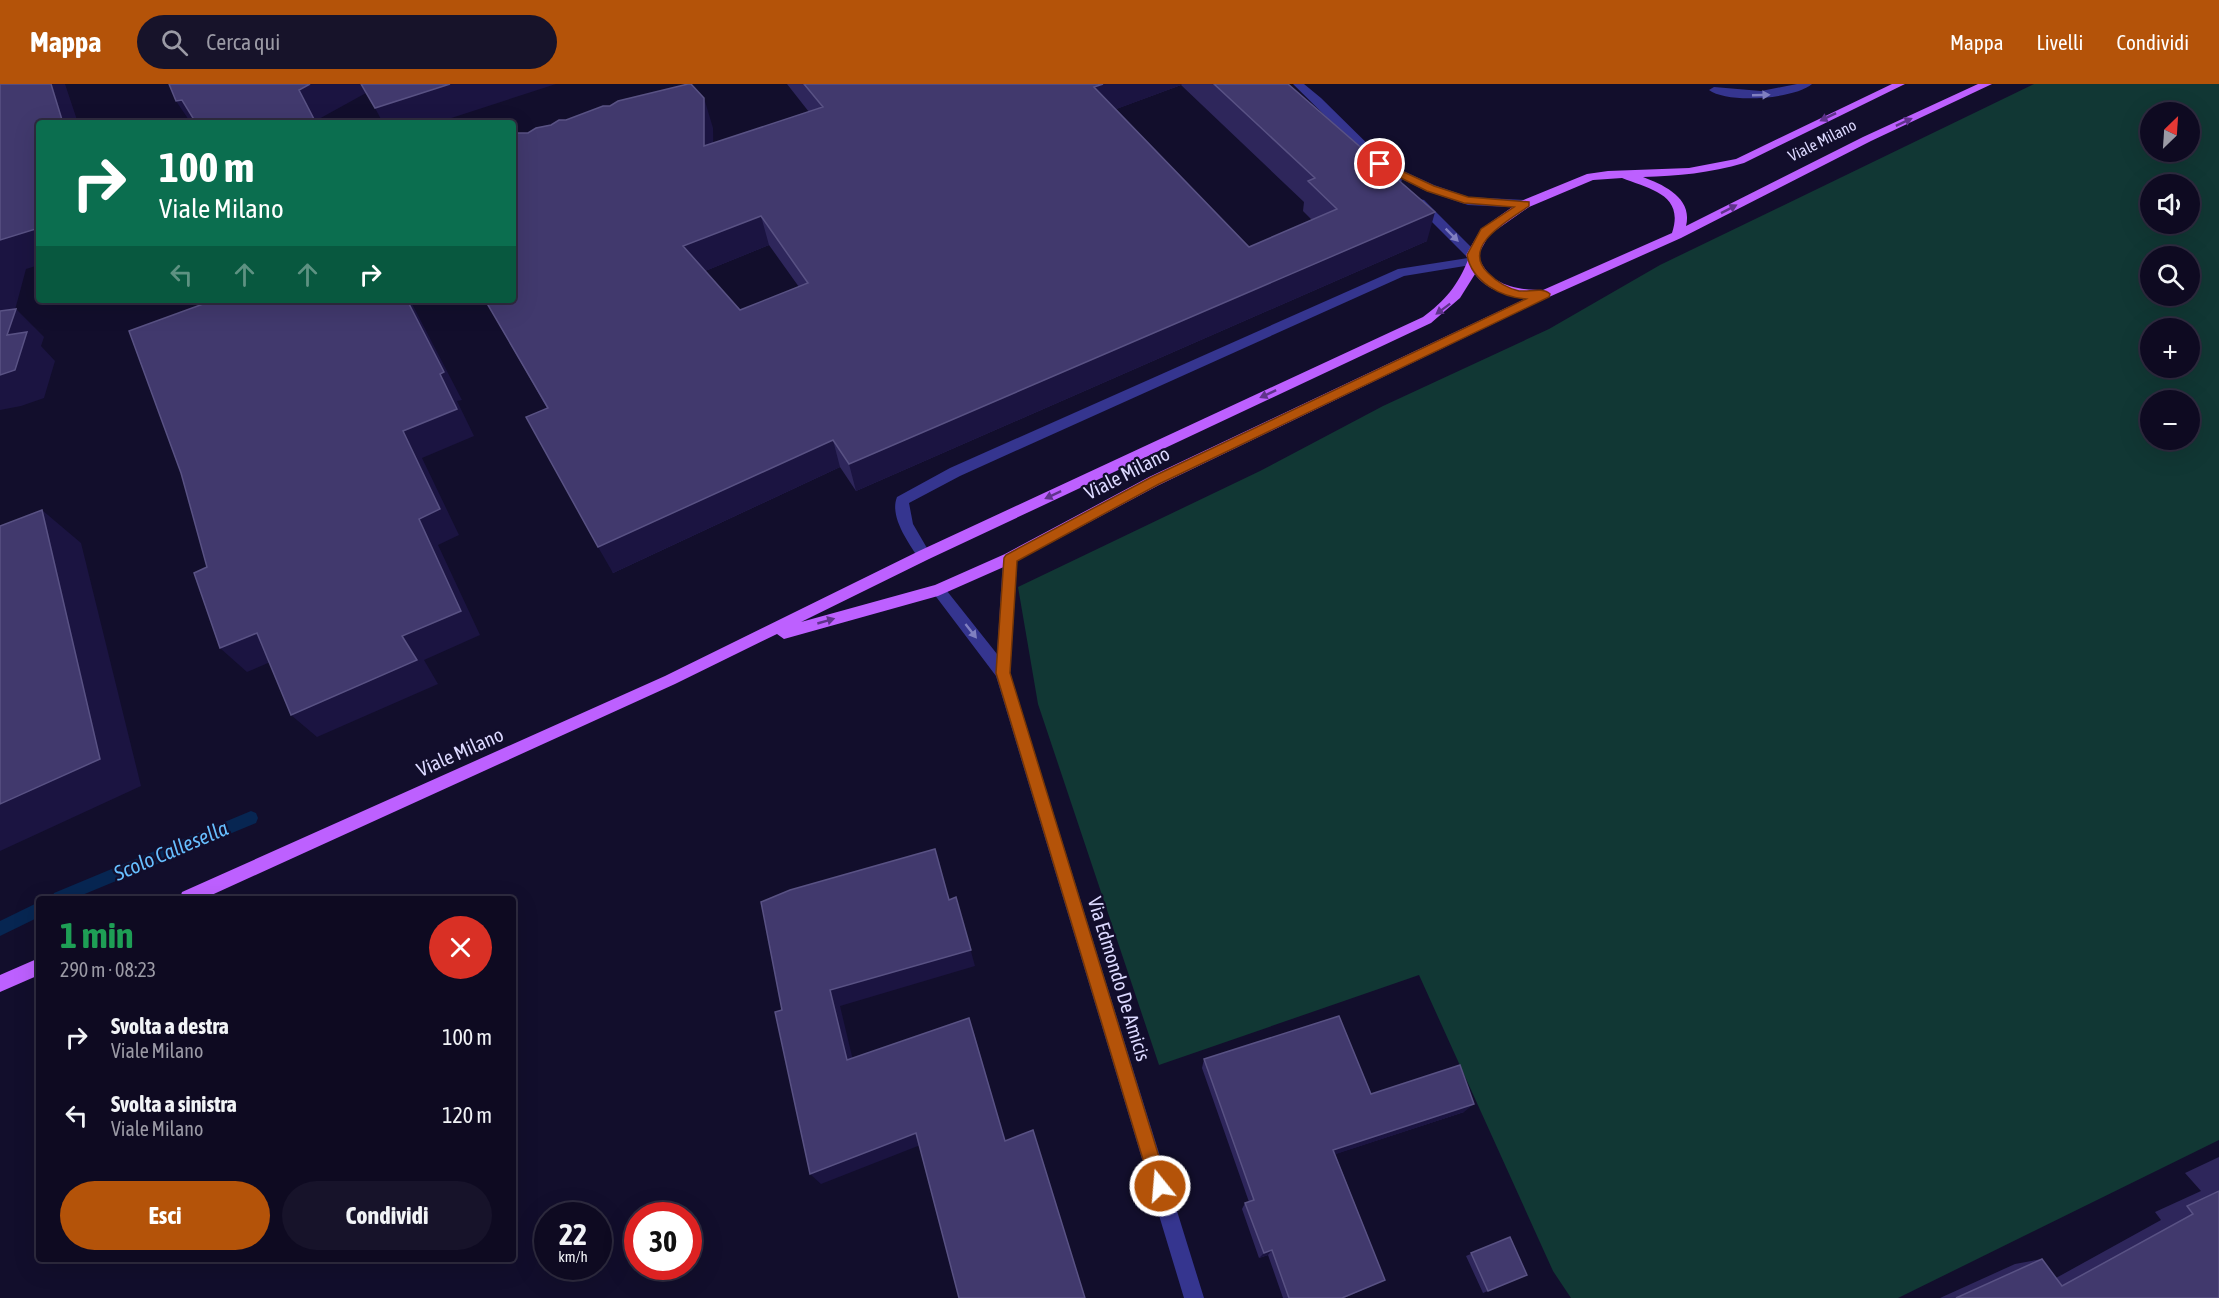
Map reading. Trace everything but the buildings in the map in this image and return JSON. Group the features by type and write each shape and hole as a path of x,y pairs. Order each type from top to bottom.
{"main road":[{"name":"Viale Milano","path":"192,896 749,643 924,555 1427,320 1445,308 1461,291 1485,232 1525,204 1591,177 1689,172 1716,168 1740,160 1830,115 1900,84"},
{"name":"Viale Milano","path":"749,643 938,590 1010,558 1154,481 1545,294 1677,235 1867,140 1987,84"},
{"name":"Viale Milano","path":"1626,176 1656,186 1671,196 1680,208 1682,220 1677,235"},
{"name":"Viale Milano","path":"1473,258 1479,271 1491,283 1506,292 1523,295 1545,294"},
{"path":"0,984 36,967"}],"street":[{"path":"1298,84 1473,258"},
{"path":"1714,90 1746,96 1777,95 1807,84"},
{"path":"1380,164 1430,189 1468,201 1525,204"},
{"path":"924,555 906,525 903,501 955,472 1402,272 1473,258"},
{"name":"Via Edmondo De Amicis","path":"1010,558 1003,673 1194,1298"},
{"name":"Via Edmondo De Amicis","path":"938,590 1003,673"}],"green space":[{"path":"2034,84 2219,84 2219,1140 1898,1298 1571,1298 1553,1271 1419,975 1159,1065 1038,704 1018,587 1260,471 1383,406 1549,329 1660,265"}],"waterway":[{"name":"Scolo Callesella","path":"64,896 251,818"},
{"name":"Scolo Callesella","path":"0,929 36,911"}],"route":[{"path":"1160,1186 1003,673 1010,558 1154,481 1545,294 1523,295 1506,292 1491,283 1473,261 1472,255 1485,232 1525,204 1468,201 1430,189 1380,164"}]}
